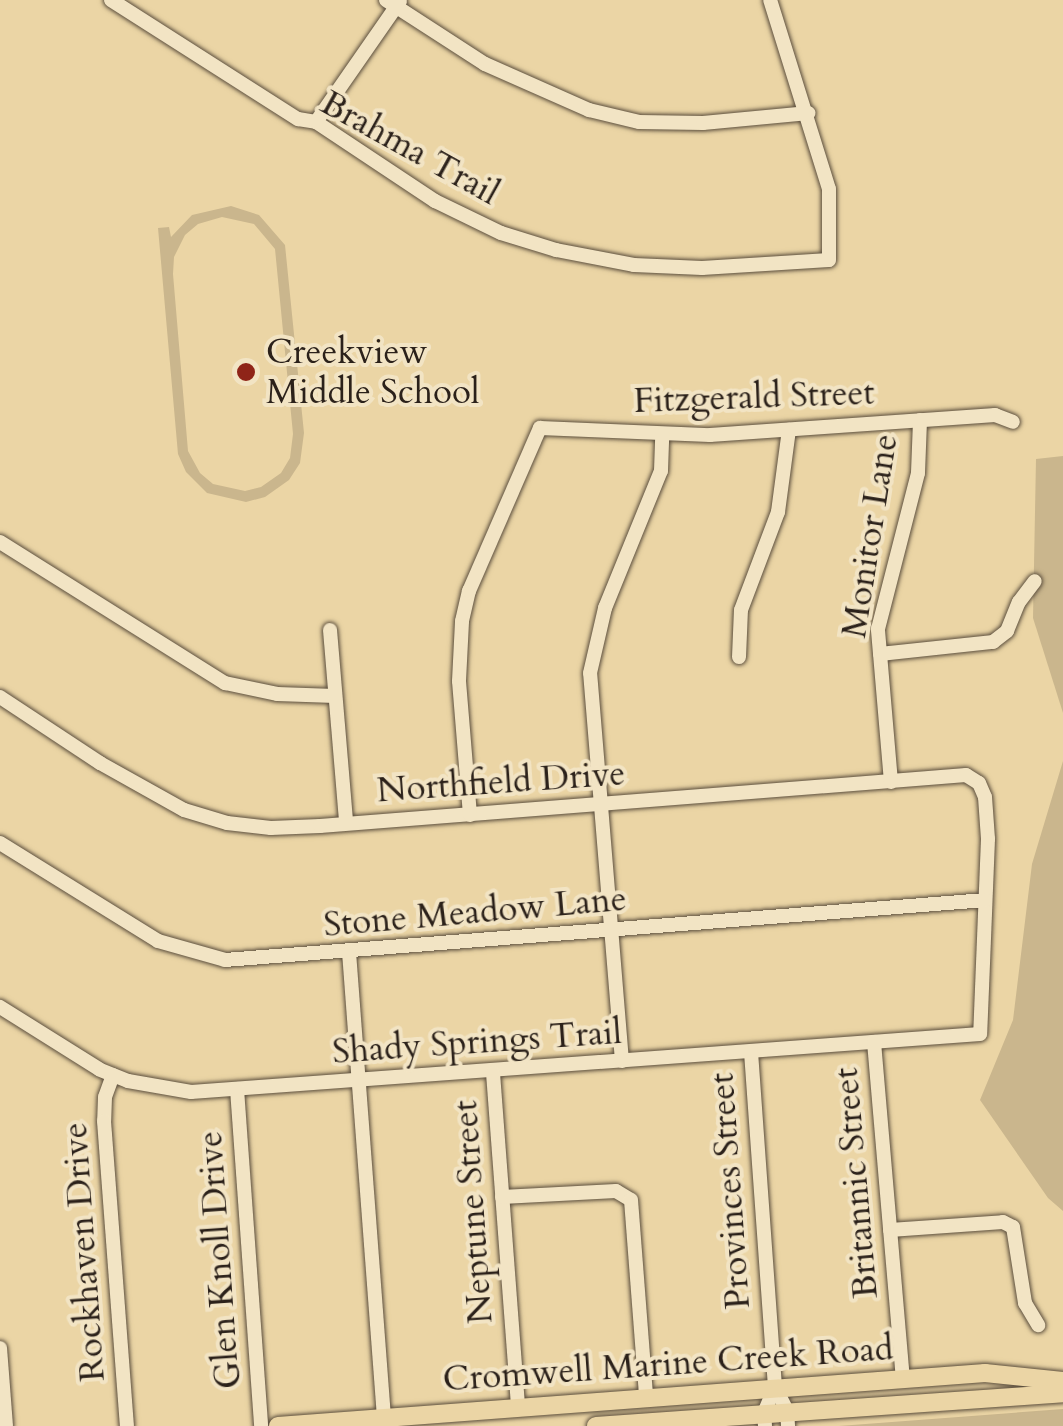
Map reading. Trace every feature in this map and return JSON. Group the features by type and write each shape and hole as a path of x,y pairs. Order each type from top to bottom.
{"main road":[{"name":"Cromwell Marine Creek Road","path":"278,1426 384,1418 519,1416 646,1397 985,1374 1063,1381"},
{"name":"Cromwell Marine Creek Road","path":"596,1426 787,1419 1063,1393"}],"street":[{"name":"Brahma Trail","path":"111,0 298,119 316,122 436,201 501,233 556,250 634,265 702,268 829,260 829,189 809,113"},
{"path":"316,122 394,2 485,64 589,110 639,122 702,123 809,113 770,0"},
{"name":"Fitzgerald Street","path":"470,814 459,681 462,621 470,592 535,433 546,425 662,435 995,415 1014,422"},
{"name":"Monitor Lane","path":"891,782 878,629 918,473 920,420"},
{"path":"738,657 741,610 778,512 790,430"},
{"path":"622,1061 590,686 592,657 604,608 661,471 665,450 662,435"},
{"path":"0,542 225,683 278,694 335,696"},
{"path":"880,654 994,642 1007,630 1019,602 1035,581"},
{"path":"330,630 346,822"},
{"name":"Northfield Drive","path":"0,697 100,763 196,814 271,828 966,776 979,783 986,797 985,900"},
{"name":"Stone Meadow Lane","path":"0,844 158,942 225,960 985,900"},
{"name":"Shady Springs Trail","path":"1,1011 114,1075 161,1090 237,1089 493,1072 980,1034 985,900"},
{"path":"349,952 384,1418"},
{"name":"Britannic Street","path":"874,1042 903,1379"},
{"name":"Provinces Street","path":"750,1052 775,1387"},
{"name":"Neptune Street","path":"493,1072 519,1416"},
{"name":"Rockhaven Drive","path":"114,1075 104,1097 104,1121 126,1426"},
{"name":"Glen Knoll Drive","path":"237,1089 261,1426"},
{"path":"502,1197 616,1191 631,1200 646,1397"},
{"path":"890,1230 1002,1222 1013,1227 1025,1303 1038,1325"},
{"path":"0,1348 6,1426"},
{"path":"775,1387 787,1419"},
{"path":"764,1420 775,1387"}],"shaded area":[{"path":"231,206 259,215 285,245 304,433 300,463 289,480 265,497 246,502 207,493 186,472 178,454 158,228 169,227 171,237 192,215","holes":["222,217 254,224 275,249 293,434 290,458 281,473 261,487 245,491 213,484 200,473 188,451 173,274 174,257 185,235 198,224"]},
{"path":"1063,456 1063,713 1033,618 1036,459"},
{"path":"1063,761 1063,1211 1048,1198 980,1100 1013,1020 1032,864"},
{"path":"1063,1409 1063,1426 839,1426"}],"place":[{"name":"Creekview Middle School","path":"246,372"}]}
